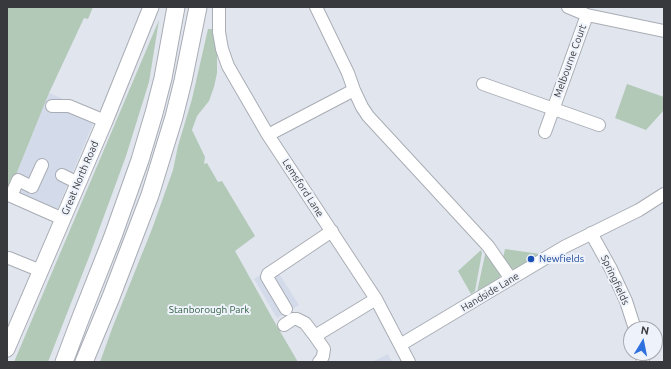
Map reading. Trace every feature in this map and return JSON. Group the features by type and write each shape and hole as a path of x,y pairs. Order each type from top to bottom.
{"highway":[{"path":"64,362 140,160 163,78 176,7"},
{"path":"84,362 150,195 174,117 198,7"}],"main road":[{"name":"Great North Road","path":"7,349 105,121 151,7"}],"street":[{"name":"Lemsford Lane","path":"219,7 219,32 222,49 228,66 268,135 376,299 409,362"},
{"path":"316,7 348,73 362,107 368,116 488,246 511,279"},
{"path":"568,7 587,15 664,30"},
{"name":"Melbourne Court","path":"553,108 587,15"},
{"name":"Melbourne Court","path":"483,84 599,125"},
{"path":"268,135 354,90"},
{"path":"52,106 69,106 105,121"},
{"path":"545,132 553,108"},
{"path":"42,165 32,187 18,180 11,196 63,219"},
{"path":"62,175 78,183"},
{"name":"Handside Lane","path":"400,345 564,247 639,210 664,194"},
{"path":"286,310 267,277 268,274 332,231"},
{"name":"Springfields","path":"591,233 611,269 633,321"},
{"path":"9,258 41,271"},
{"path":"315,336 376,299"},
{"path":"284,325 293,319 297,319 305,323 324,349 323,356 319,362"}],"shaded area":[{"path":"49,93 97,114 52,222 7,201 7,197"},
{"path":"274,266 299,305 277,318 254,279"},
{"path":"388,354 392,362 372,362"}],"green space":[{"path":"7,7 93,7 88,19 84,18 49,93 7,197"},
{"path":"159,20 149,82 126,156 48,362 14,362"},
{"name":"Stanborough Park","path":"208,29 213,29 217,49 217,73 209,101 197,116 192,130 205,157 204,164 207,163 218,182 222,181 255,236 235,251 298,362 100,362 152,229 173,170 178,146 192,99"},
{"path":"627,84 664,97 664,110 646,130 615,118"},
{"path":"505,249 540,254 515,270 509,267 503,258"},
{"path":"481,250 482,253 475,291 471,294 458,271"},
{"path":"486,250 500,273 500,278 477,292"}],"place":[{"name":"Newfields","path":"531,259"}]}
